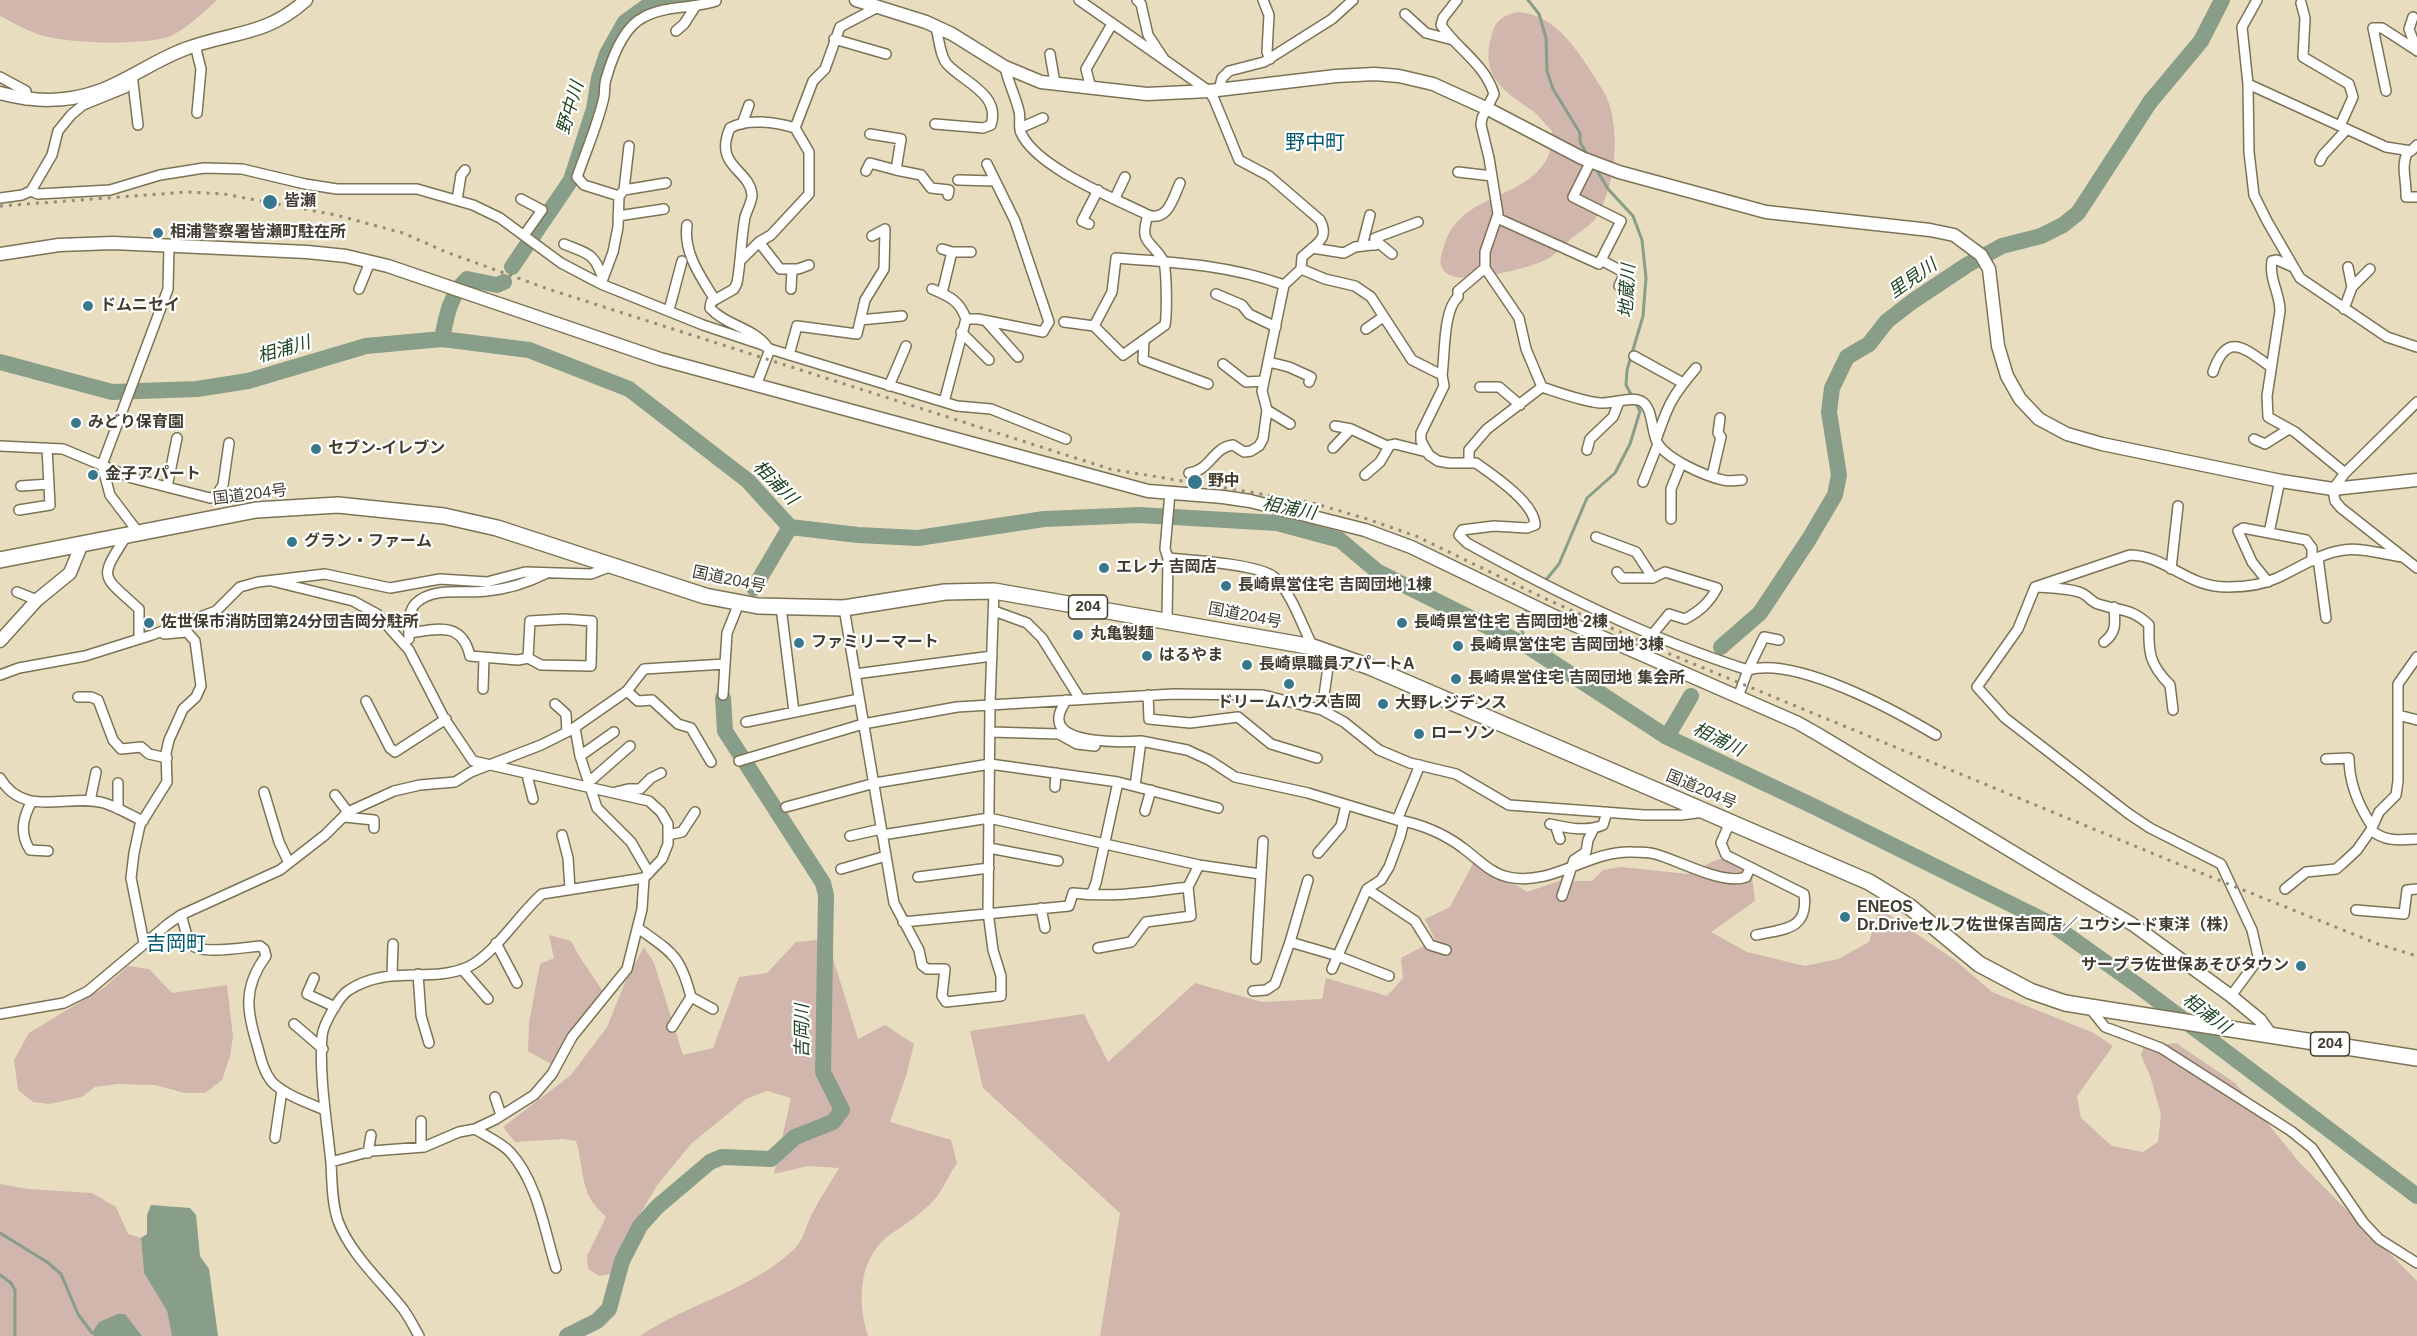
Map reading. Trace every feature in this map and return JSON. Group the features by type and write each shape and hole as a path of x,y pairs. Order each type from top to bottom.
{"highway":[{"name":"国道204号","path":"0,560 256,510 338,505 444,516 497,528 705,596 740,603 781,607 844,608 945,592 994,591 1313,647 1370,667 1869,882 1910,907 1978,964 2020,985 2065,1003 2417,1058"}],"street":[{"path":"0,93 26,100 57,100 99,91 195,45 250,32 271,24 295,10 306,0"},
{"path":"856,0 926,22 952,34 1005,67 1041,82 1147,94 1214,91 1336,76 1399,76 1433,84 1591,161 1619,172 1766,212 1930,230 1954,235 1981,255 1989,269 1998,346 2007,376 2020,399 2039,419 2067,434 2102,444 2333,489 2417,480"},
{"path":"1079,0 1167,64 1214,91"},
{"path":"1137,0 1141,4 1148,35 1167,64"},
{"path":"1263,0 1269,15 1268,52 1270,59"},
{"path":"1189,473 1198,472 1209,464 1221,448 1233,445 1244,452 1251,451 1263,439 1267,410 1262,391 1284,285 1301,269 1302,257 1323,238 1325,230 1320,220 1269,176 1239,160 1214,99 1214,91 1229,71 1270,59 1332,19 1353,0"},
{"path":"1458,0 1443,18 1441,26 1479,64 1491,83 1494,94 1481,125 1498,214 1485,252 1485,268 1520,318 1526,349 1542,387"},
{"path":"2257,0 2242,27 2248,84 2254,195 2301,278 2387,337 2417,348"},
{"path":"656,174 662,184 621,193 584,184 578,177 604,96 605,81 617,49 630,29 643,17 662,10 695,7 716,1"},
{"path":"2292,12 2302,6 2305,18 2303,57 2349,84 2353,97 2344,128 2322,155 2320,161"},
{"path":"676,31 684,24 695,7"},
{"path":"795,128 813,81 825,69 840,27 878,7"},
{"path":"1405,14 1426,33 1453,40"},
{"path":"2413,16 2409,29 2417,51"},
{"path":"1091,87 1086,69 1112,24"},
{"path":"935,124 983,129 991,125 993,120 987,98 946,63 936,28"},
{"path":"2386,91 2373,28 2382,28 2417,51"},
{"path":"834,39 869,44 886,54"},
{"path":"195,45 201,69 197,113"},
{"path":"1050,54 1055,83"},
{"path":"1005,67 1007,80 1020,113 1020,129 1028,144 1048,164 1148,215 1162,217 1180,183"},
{"path":"128,76 138,125"},
{"path":"0,198 22,195 31,191 52,155 58,130 83,105 125,88 128,76"},
{"path":"0,77 26,91 26,100"},
{"path":"2248,84 2386,147 2411,151 2417,145"},
{"path":"742,124 749,105"},
{"path":"1020,129 1043,117"},
{"path":"741,260 759,242 771,235 809,194 809,152 795,128 777,123 742,124 730,128 724,145 726,155 750,189 752,197 745,218 737,283 734,289 711,303 710,308 714,313 761,338 770,349"},
{"path":"870,134 901,140 896,170"},
{"path":"602,281 613,252 629,146"},
{"path":"2408,151 2403,161 2403,171 2407,182 2406,197 2417,197"},
{"path":"1497,218 1576,259 1599,264 1621,221 1573,197 1591,161"},
{"path":"866,171 870,163 921,175 931,188 949,190 948,195"},
{"path":"966,320 986,321 1043,332 1049,322 1015,221 987,164"},
{"path":"31,191 38,194 110,190 160,174 204,168 242,169 337,189 417,189 473,205 525,234 561,263 703,325 889,387 957,406 991,409 1066,439"},
{"path":"457,200 461,174 465,170"},
{"path":"1458,172 1492,176"},
{"path":"1115,198 1125,177"},
{"path":"958,180 995,181"},
{"path":"924,195 928,184"},
{"path":"1089,224 1082,221 1098,190"},
{"path":"521,199 542,210 525,234"},
{"path":"618,216 664,209"},
{"path":"1064,322 1094,326 1124,355 1165,325 1167,314 1164,261 1145,240 1144,230 1148,215"},
{"path":"1362,246 1370,215"},
{"path":"1375,245 1375,238 1384,233 1418,222"},
{"path":"687,225 689,251 696,269 715,300"},
{"path":"789,355 797,326 857,334 865,300 884,269 885,229 872,236"},
{"path":"759,242 773,263 780,269 792,270 809,266"},
{"path":"0,254 70,245 113,243 296,250 346,256 388,266 660,360 756,386 875,416 1148,491 1250,501 1365,530 1411,547 1556,616 1798,723 1842,747 2132,924 2231,996 2260,1020 2270,1034"},
{"path":"564,244 592,256 602,281"},
{"path":"1312,248 1344,253 1355,247 1380,244 1392,254"},
{"path":"138,639 139,609 108,581 106,573 109,564 133,533 111,495 102,465 168,289 170,245"},
{"path":"942,249 952,252 971,252"},
{"path":"942,293 952,252"},
{"path":"1094,326 1112,292 1116,258 1164,261 1237,271 1284,285"},
{"path":"1601,260 1625,273 1619,286"},
{"path":"2293,267 2277,260 2272,261 2271,279 2280,297 2280,311 2267,396 2268,417 2289,429 2345,473"},
{"path":"669,310 682,261"},
{"path":"359,289 370,262"},
{"path":"2348,267 2352,287"},
{"path":"1426,452 1421,441 1422,432 1444,387 1442,375 1444,344 1452,303 1458,297 1458,291 1485,268"},
{"path":"1301,269 1363,291 1371,297 1412,360 1442,375"},
{"path":"2344,309 2352,287 2370,269"},
{"path":"791,288 792,270"},
{"path":"932,289 953,298 962,308 966,320 944,402"},
{"path":"1216,294 1227,303 1242,305 1249,314 1276,327"},
{"path":"860,320 902,316"},
{"path":"1366,329 1383,317"},
{"path":"986,321 1018,357"},
{"path":"961,333 989,360"},
{"path":"1144,340 1143,360 1208,384"},
{"path":"889,387 906,346"},
{"path":"2213,372 2217,359 2229,346 2245,350 2271,367"},
{"path":"756,386 770,349"},
{"path":"1635,356 1683,383"},
{"path":"1269,362 1289,367 1311,377 1309,382"},
{"path":"1223,364 1246,382 1264,381"},
{"path":"1643,482 1668,403 1696,368"},
{"path":"1480,387 1499,387 1520,405"},
{"path":"1542,387 1599,403 1638,400 1649,409 1651,426 1657,442 1681,464 1725,481 1742,480"},
{"path":"1469,463 1469,450 1487,429 1542,387"},
{"path":"1587,450 1590,439 1613,417 1619,402"},
{"path":"2333,489 2345,473 2417,402"},
{"path":"1267,410 1290,424"},
{"path":"1712,476 1721,437 1718,433 1720,418"},
{"path":"1335,426 1351,429 1386,446 1395,444 1426,452 1437,461 1449,464 1476,463 1526,504 1535,519 1535,525 1527,528 1494,526 1462,530 1459,535 1467,543 1530,578 1695,653 1748,670 1761,666 1811,676 1873,699 1936,735"},
{"path":"1333,448 1351,429"},
{"path":"2254,439 2265,444 2289,429"},
{"path":"167,486 177,438"},
{"path":"0,446 63,449 132,478 215,497 223,485 229,442"},
{"path":"1365,475 1380,462 1390,445"},
{"path":"19,510 50,505 46,448"},
{"path":"1671,519 1671,489 1681,464"},
{"path":"2269,533 2280,480"},
{"path":"21,486 49,484"},
{"path":"2333,489 2336,501 2341,508 2417,568"},
{"path":"1167,620 1170,493"},
{"path":"2171,569 2178,506"},
{"path":"2268,582 2252,562 2238,531 2243,528 2306,540 2313,548 2326,618"},
{"path":"1602,536 1636,552 1653,578"},
{"path":"0,641 37,600 70,573 81,546"},
{"path":"2231,996 2258,956 2252,930 2221,864 2150,828 2129,814 2005,718 1977,687 2018,629 2035,587 2130,555 2146,556 2208,586 2257,585 2345,549 2403,557"},
{"path":"1167,554 1231,564 1273,576 1283,587 1313,647"},
{"path":"0,675 19,668 85,656 152,635 216,611 240,588 258,582 325,574 390,588 440,579 487,582 525,572 591,574 614,565"},
{"path":"1617,572 1622,578 1653,578 1665,572 1719,587 1710,602 1694,614 1685,619 1669,614 1652,635"},
{"path":"408,650 410,614 414,605 429,596 489,591 529,582 544,574"},
{"path":"272,581 353,601 377,614 408,650 446,719 474,761 527,775 590,785 649,801 661,812 668,824 668,844 662,859 647,876 638,928 627,969 572,1037 552,1074 534,1095 475,1129 459,1132 420,1147 368,1153 331,1162"},
{"path":"2035,587 2082,592 2096,604 2135,614 2149,626 2148,647 2157,673 2170,685 2173,710"},
{"path":"844,608 894,903 919,950 922,965 927,969 945,969 942,996 946,1002 1001,996 1001,976 993,950 988,912 990,704 994,591"},
{"path":"17,592 37,600"},
{"path":"723,695 727,633 740,603"},
{"path":"781,607 795,712"},
{"path":"2104,642 2112,636 2115,629 2114,608"},
{"path":"994,611 1027,622 1042,638 1080,699"},
{"path":"409,633 440,628 446,630 462,637 467,643 470,656 519,660 528,658 542,665 591,666 592,621 565,619 530,621 528,658"},
{"path":"144,943 131,878 134,853 143,821 167,782 170,740 183,709 196,697 201,686 195,641 187,632 152,635"},
{"path":"1738,697 1764,637 1774,636"},
{"path":"1322,710 1330,653"},
{"path":"855,674 992,656"},
{"path":"483,689 484,657"},
{"path":"2285,888 2306,872 2336,869 2357,850 2372,828 2379,812 2396,795 2398,684 2417,657"},
{"path":"0,1014 64,1003 88,991 181,915 280,870 325,835 346,814 394,790 455,782 471,772 541,746 571,730 627,692 644,669 725,664"},
{"path":"627,692 638,701 652,700 678,724 692,728 711,762"},
{"path":"1148,695 1149,719 1190,723 1238,717 1271,744 1317,758"},
{"path":"739,761 863,724 957,707 1148,695 1263,695 1322,710 1344,722 1379,750 1420,765 1456,774 1509,806 1671,815 1706,812"},
{"path":"78,697 91,697 98,700 113,740 121,749 141,747 148,754 167,759"},
{"path":"746,722 859,699"},
{"path":"1066,700 1059,716 1064,730 1092,741 1113,737 1138,744 1187,750 1209,760 1235,777 1308,793 1413,822 1460,845 1494,873 1528,879 1546,877 1602,855 1629,852 1653,853 1704,871 1739,880 1746,877 1750,868"},
{"path":"366,701 390,748 395,752 446,719"},
{"path":"555,704 566,714 597,808 631,842 647,876"},
{"path":"2398,715 2416,717"},
{"path":"990,732 1059,734 1077,744 1104,747 1138,744"},
{"path":"580,756 608,734"},
{"path":"1135,786 1138,744"},
{"path":"590,785 630,746"},
{"path":"2326,759 2349,758 2349,777 2361,808 2379,837 2417,839"},
{"path":"786,807 875,783 990,764 1118,782 1218,808"},
{"path":"1332,969 1367,889 1382,880 1389,867 1400,837 1400,820 1420,765"},
{"path":"90,801 96,772"},
{"path":"613,793 640,789 651,778 661,773"},
{"path":"1055,787 1056,773"},
{"path":"527,775 533,799"},
{"path":"0,778 7,789 38,803 78,800 104,803 143,821"},
{"path":"1091,895 1096,883 1118,782"},
{"path":"118,783 118,809"},
{"path":"1146,811 1151,790"},
{"path":"264,792 279,842 290,863"},
{"path":"336,795 346,814"},
{"path":"32,801 25,814 24,841 30,850 48,851"},
{"path":"1318,853 1341,826 1346,804"},
{"path":"668,836 682,832 695,812"},
{"path":"1560,839 1553,824 1594,828 1603,825 1607,812"},
{"path":"346,814 374,820 374,828"},
{"path":"850,836 989,818 1199,866 1260,874"},
{"path":"1730,822 1721,843 1726,855 1804,894 1806,905 1803,918 1793,927 1756,934"},
{"path":"1562,896 1574,860 1586,852 1588,840 1594,828"},
{"path":"562,835 568,858 570,889"},
{"path":"1256,959 1263,841"},
{"path":"989,848 1058,861"},
{"path":"841,869 886,856"},
{"path":"1098,948 1131,942 1146,922 1191,916 1188,887 1199,866"},
{"path":"918,877 989,868"},
{"path":"419,1336 405,1312 348,1242 338,1221 334,1203 325,1110 322,1034 335,1007 346,991 364,982 392,975 451,972 462,969 484,956 530,904 542,894 647,876"},
{"path":"1253,991 1266,990 1275,984 1308,880"},
{"path":"903,922 1069,906 1073,893 1127,895 1188,887"},
{"path":"1367,889 1416,921 1430,945 1446,950"},
{"path":"2356,910 2404,914 2407,890 2417,889"},
{"path":"1041,908 1045,928"},
{"path":"181,915 190,942 194,947 208,950 260,946 264,949 266,956 260,964 249,996 249,1017 266,1074 282,1090 325,1110"},
{"path":"638,928 674,955 685,972 691,997 672,1027"},
{"path":"1290,942 1338,956 1389,976"},
{"path":"496,943 517,983"},
{"path":"392,975 393,944"},
{"path":"462,969 488,999"},
{"path":"418,974 421,1017 429,1043"},
{"path":"314,978 308,994 335,1007"},
{"path":"691,997 713,1009"},
{"path":"2088,1006 2104,1027 2161,1048 2291,1131 2312,1148 2371,1231 2417,1263"},
{"path":"294,1024 323,1048"},
{"path":"274,1138 282,1090"},
{"path":"495,1097 501,1115"},
{"path":"420,1147 421,1121"},
{"path":"475,1129 510,1151 527,1178 539,1205 556,1268"},
{"path":"368,1153 371,1135"}],"shaded area":[{"path":"0,0 217,0 192,22 165,38 83,42 37,34 23,28 0,16"},
{"path":"1518,12 1538,17 1555,27 1582,58 1606,96 1611,109 1615,140 1609,189 1590,225 1549,258 1511,271 1463,278 1454,276 1447,273 1440,263 1444,246 1460,219 1484,202 1525,182 1545,163 1551,148 1552,131 1533,111 1497,82 1489,63 1488,52 1497,23 1507,15"},
{"path":"1734,855 1751,868 1755,901 1711,932 1747,952 1805,966 1838,959 1869,942 1879,908 1956,961 1992,992 2094,1033 2113,1046 2077,1096 2081,1118 2112,1146 2143,1152 2158,1142 2161,1114 2141,1055 2144,1047 2176,1043 2235,1083 2299,1162 2417,1281 2417,1336 1100,1336 1120,1213 983,1088 970,1031 1084,1014 1108,1062 1195,983 1262,1002 1322,999 1326,978 1387,996 1403,978 1401,958 1435,940 1425,919 1450,907 1476,858 1527,892 1559,881 1592,881 1603,870 1621,867 1688,874 1714,861"},
{"path":"549,935 571,941 604,993 578,1021 551,1064 528,1051 529,1023 540,964 554,958"},
{"path":"818,940 833,958 858,1039 885,1025 914,1044 890,1122 951,1140 957,1163 933,1201 891,1234 872,1255 866,1267 862,1294 864,1323 868,1336 640,1336 679,1314 740,1286 778,1263 800,1241 814,1210 839,1168 808,1166 774,1174 791,1098 767,1091 746,1099 692,1143 658,1184 634,1224 625,1254 611,1274 599,1276 588,1269 587,1256 606,1217 588,1194 576,1141 563,1139 515,1142 503,1127 571,1075 607,1027 626,980 644,947 654,963 683,1055 713,1048 739,977 767,973 796,942"},
{"path":"128,966 149,969 172,993 227,985 233,1037 230,1056 222,1080 205,1093 185,1093 155,1085 117,1084 95,1087 82,1097 49,1104 33,1102 18,1090 14,1060 29,1033 105,987"},
{"path":"0,1184 29,1189 92,1193 116,1207 128,1234 141,1238 144,1273 167,1311 172,1336 0,1336"},
{"path":"151,1205 190,1208 196,1215 200,1256 209,1269 218,1336 172,1336 167,1311 144,1273 141,1238 147,1234 147,1215"},
{"path":"118,1314 125,1314 142,1336 94,1336 92,1333 99,1322"}],"waterway":[{"name":"野中川","path":"512,267 571,180 594,109 599,78 607,54 625,22 646,7 696,0"},
{"name":"地蔵川","path":"1528,0 1539,14 1546,38 1547,71 1553,89 1580,133 1580,142 1588,156"},
{"name":"里見川","path":"1721,647 1760,613 1835,495 1839,475 1829,412 1832,388 1847,357 1869,344 1887,321 1913,301 1967,265 2002,246 2041,236 2063,225 2078,213 2150,102 2201,41 2222,0"},
{"name":"地蔵川","path":"1545,581 1559,564 1587,498 1615,473 1630,444 1640,411 1626,385 1627,370 1643,316 1646,278 1642,240 1633,216 1608,189 1595,167"},
{"name":"野中川","path":"442,339 453,299 467,279 497,285 504,282"},
{"name":"相浦川","path":"0,362 112,392 197,389 248,381 366,346 442,339 529,350 629,389 748,481 790,527 858,535 918,538 1044,519 1139,515 1277,523 1340,540 1378,572 1529,647 1667,737 1813,806 2053,925 2140,987 2417,1196"},
{"name":"吉岡川","path":"754,588 790,527"},
{"name":"地蔵川","path":"1525,611 1522,631 1529,647"},
{"name":"里見川","path":"1667,737 1691,696"},
{"name":"吉岡川","path":"567,1336 597,1321 609,1309 622,1261 640,1226 657,1207 710,1162 722,1157 771,1159 795,1137 833,1122 842,1110 823,1072 826,895 823,883 725,731 723,698"},
{"path":"0,1233 47,1262 61,1274 78,1314 92,1333"},
{"path":"0,1275 11,1283 15,1290 15,1336"}],"railway":[{"path":"0,206 187,192 224,194 336,215 403,233 446,252 551,290 1110,469 1309,502 1364,518 1416,536 1546,599 1672,655 2176,863 2378,944 2417,956"}],"place":[{"name":"皆瀬","path":"270,202"},
{"name":"相浦警察署皆瀬町駐在所","path":"158,233"},
{"name":"ドムニセイ","path":"88,306"},
{"name":"みどり保育園","path":"76,423"},
{"name":"セブン-イレブン","path":"316,449"},
{"name":"金子アパート","path":"93,475"},
{"name":"野中","path":"1195,482"},
{"name":"グラン・ファーム","path":"292,542"},
{"name":"エレナ 吉岡店","path":"1104,568"},
{"name":"長崎県営住宅 吉岡団地 1棟","path":"1226,586"},
{"name":"佐世保市消防団第24分団吉岡分駐所","path":"149,623"},
{"name":"長崎県営住宅 吉岡団地 2棟","path":"1402,623"},
{"name":"丸亀製麺","path":"1078,635"},
{"name":"ファミリーマート","path":"799,643"},
{"name":"長崎県営住宅 吉岡団地 3棟","path":"1458,646"},
{"name":"はるやま","path":"1147,656"},
{"name":"長崎県職員アパートA","path":"1247,665"},
{"name":"長崎県営住宅 吉岡団地 集会所","path":"1456,679"},
{"name":"ドリームハウス吉岡","path":"1289,684"},
{"name":"大野レジデンス","path":"1383,704"},
{"name":"ローソン","path":"1419,734"},
{"name":"ENEOS Dr.Driveセルフ佐世保吉岡店／ユウシード東洋（株）","path":"1845,917"},
{"name":"サープラ佐世保あそびタウン","path":"2301,966"}],"district":[{"name":"野中町","path":"1315,143"},
{"name":"吉岡町","path":"176,944"}]}
